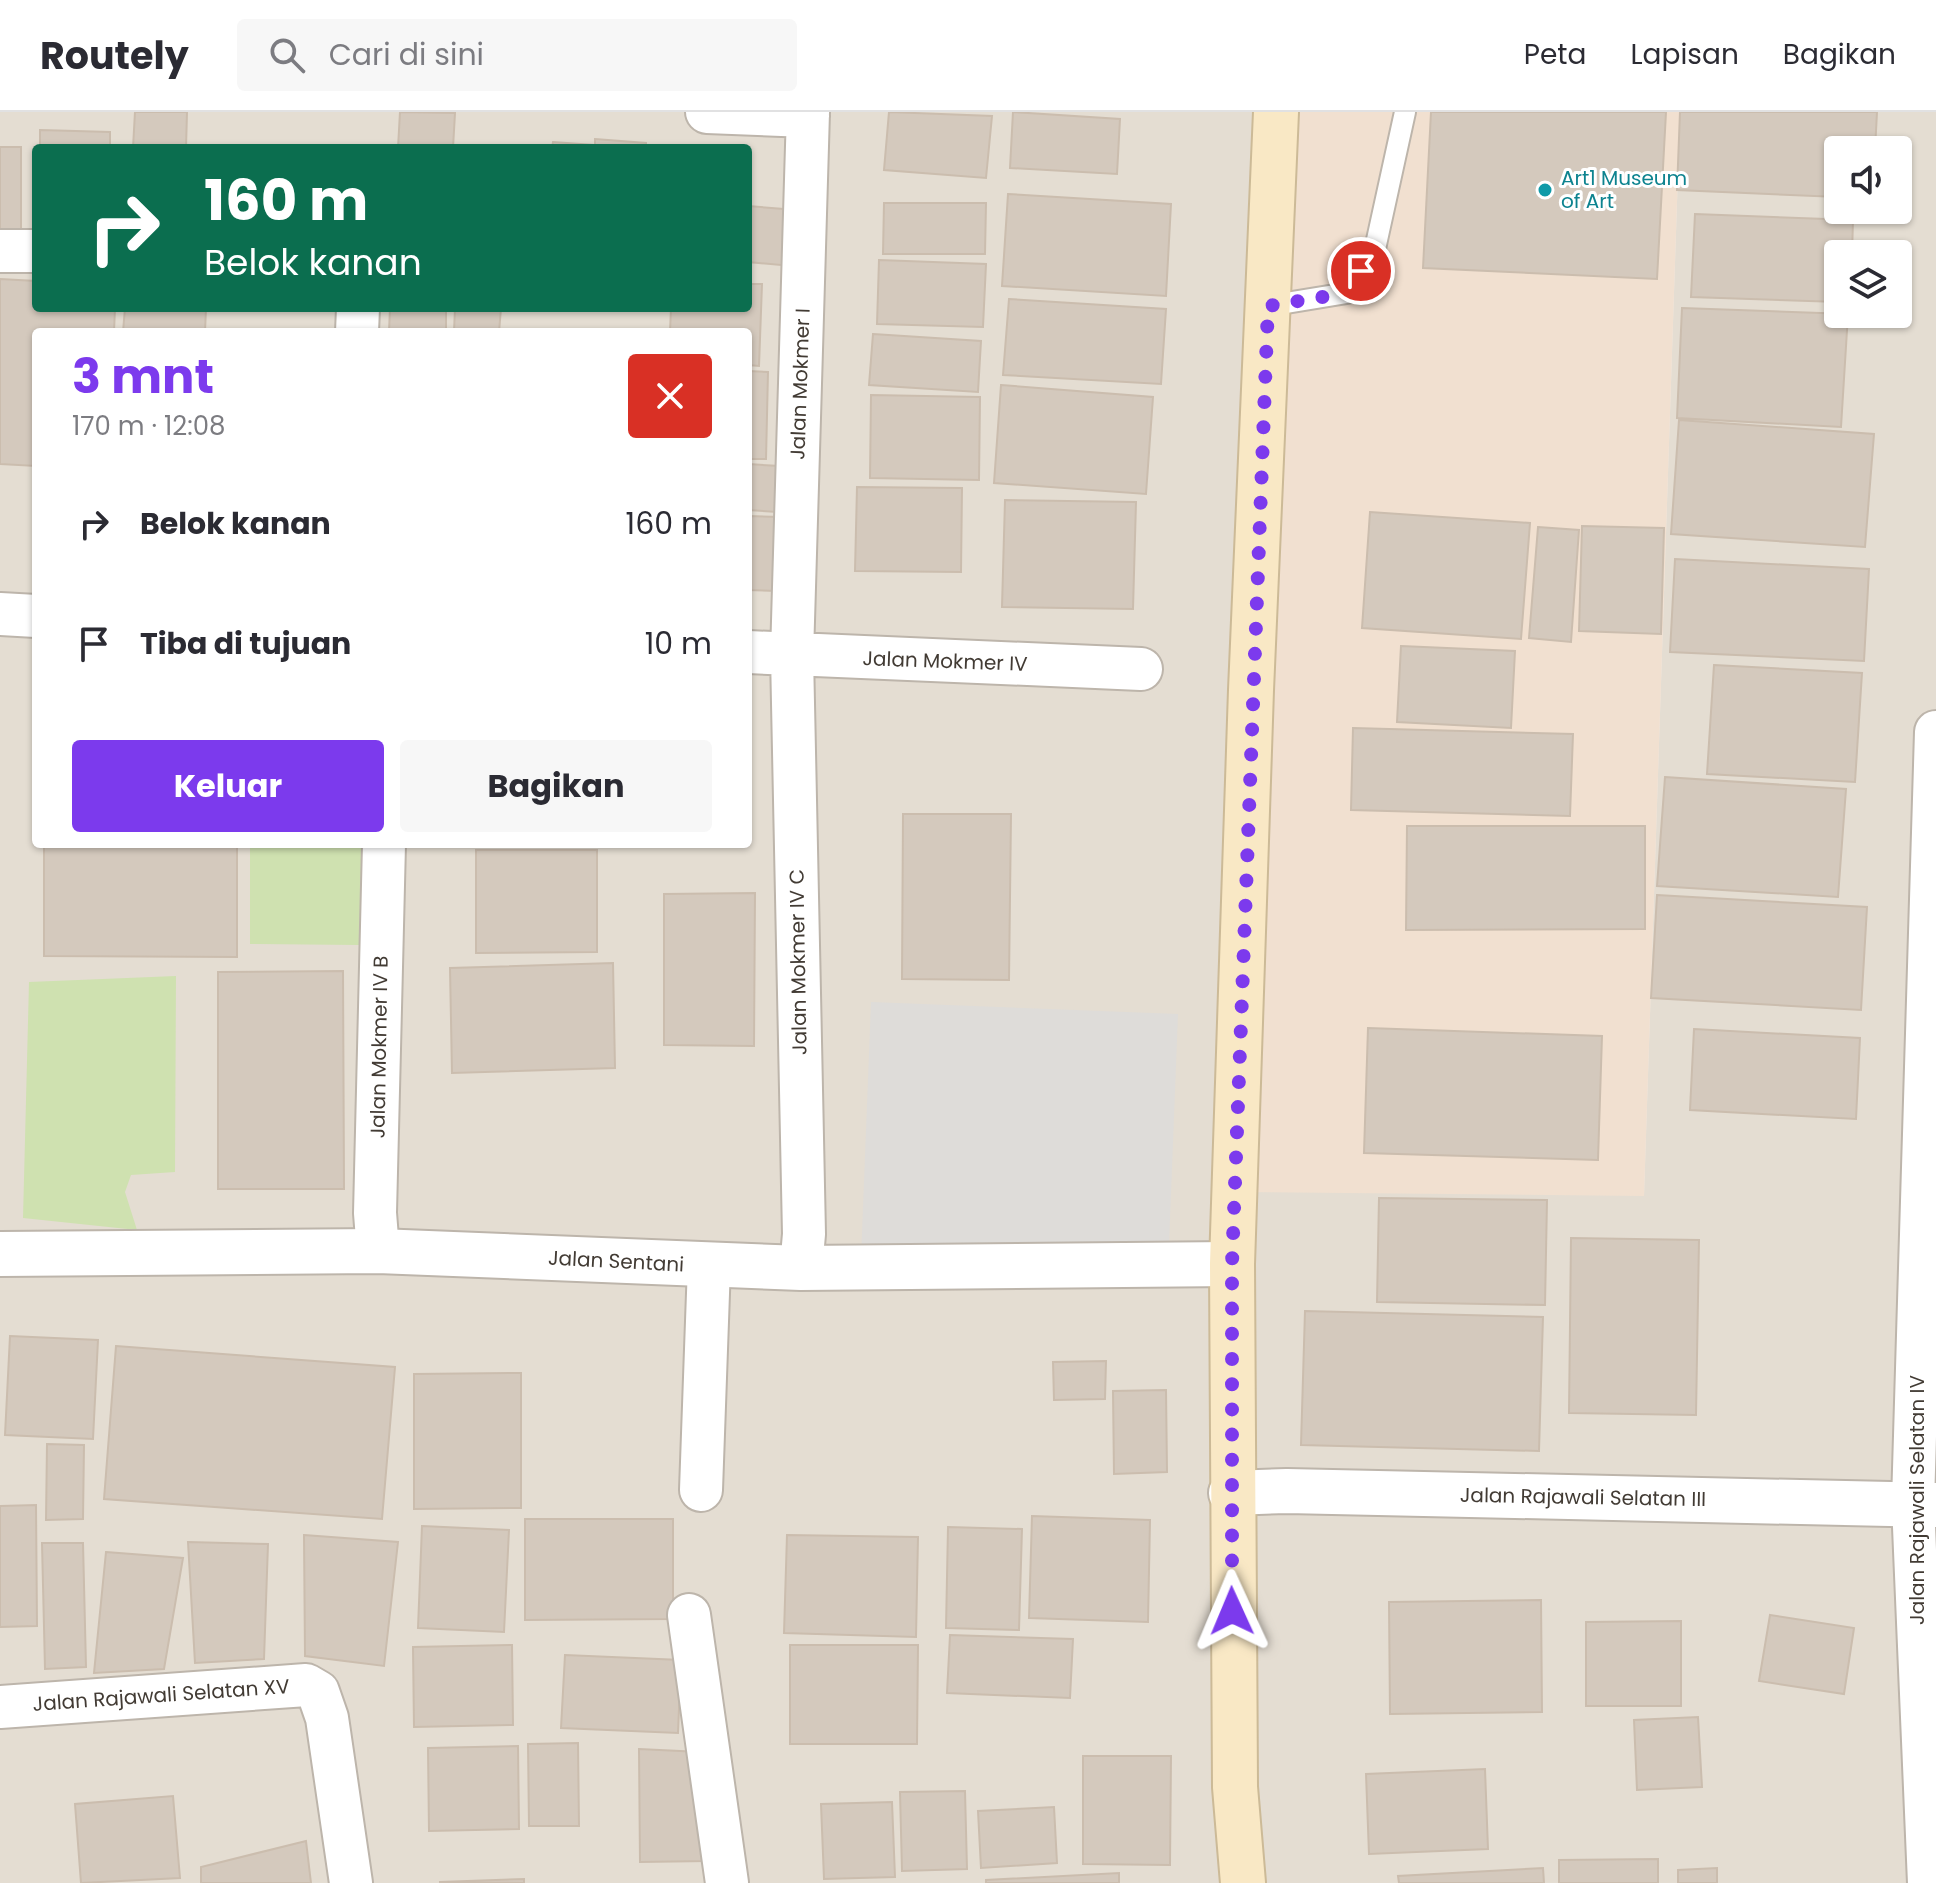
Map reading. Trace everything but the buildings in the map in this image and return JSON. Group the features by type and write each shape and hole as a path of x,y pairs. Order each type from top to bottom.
{"main road":[{"path":"1243,1883 1235,1787 1232,1264 1276,112"}],"street":[{"path":"707,112 808,114"},
{"name":"Jalan Mokmer I","path":"792,655 808,114"},
{"path":"0,251 32,251"},
{"path":"0,614 32,616"},
{"name":"Jalan Mokmer IV","path":"752,652 1141,669"},
{"name":"Jalan Mokmer IV C","path":"792,655 804,1234 801,1268"},
{"name":"Jalan Rajawali Selatan IV","path":"1929,1883 1924,1504 1936,732"},
{"name":"Jalan Mokmer IV B","path":"378,1251 375,1213 384,848"},
{"name":"Jalan Sentani","path":"0,1254 378,1251 801,1268 1232,1264"},
{"path":"701,1490 709,1265"},
{"name":"Jalan Rajawali Selatan III","path":"1231,1493 1287,1491 1924,1504"},
{"path":"689,1615 727,1883"},
{"name":"Jalan Rajawali Selatan XV","path":"0,1707 306,1685 318,1692 327,1718 351,1883"}],"lane":[{"path":"1268,306 1347,293 1375,249 1405,112"}],"shaded area":[{"path":"0,112 1258,112 1644,1195 1680,112 1936,112 1936,1883 0,1883"},
{"path":"1258,112 1680,112 1644,1196 1243,1192"},
{"path":"871,1002 1178,1014 1168,1270 861,1259"}],"green space":[{"path":"250,848 364,848 359,945 250,944"},
{"path":"176,976 175,1172 131,1175 125,1192 137,1230 23,1218 29,982"}],"place":[{"name":"Art1 Museum of Art","path":"1545,190"}],"route":[{"path":"1232,1611 1232,1264 1251,690 1268,306 1347,293 1361,271"}]}
